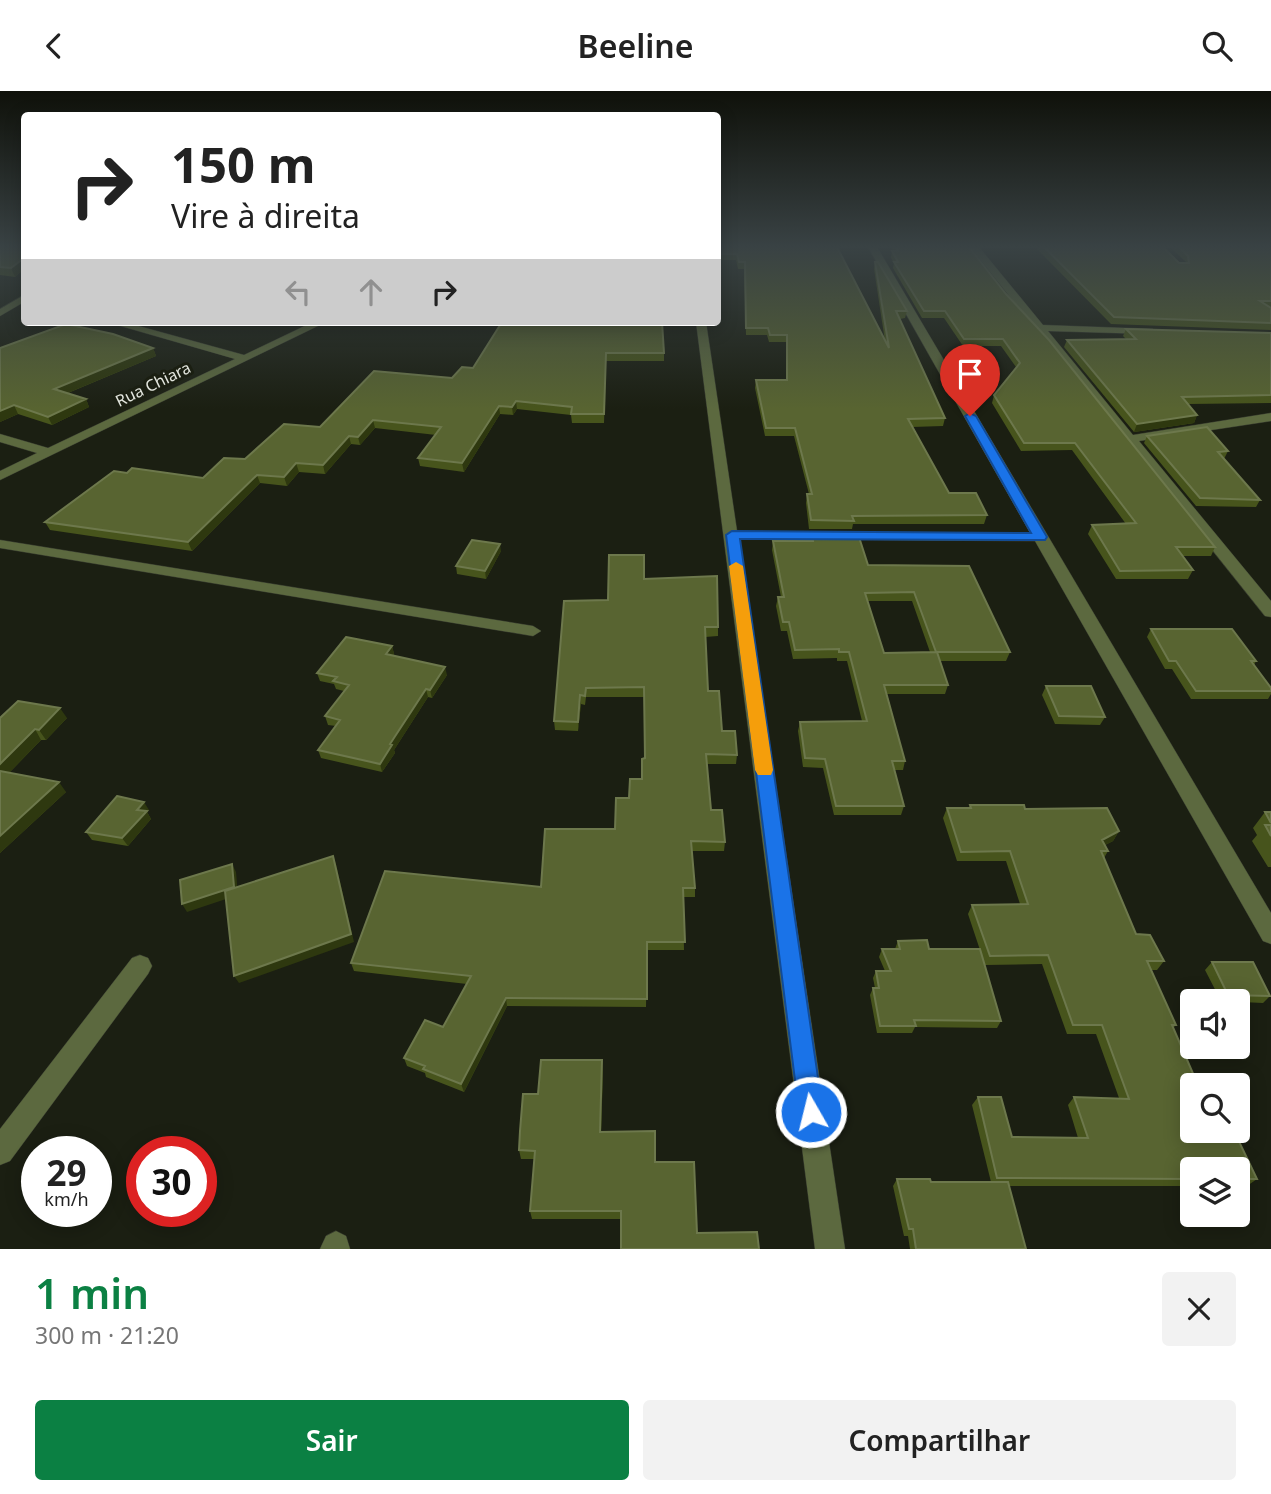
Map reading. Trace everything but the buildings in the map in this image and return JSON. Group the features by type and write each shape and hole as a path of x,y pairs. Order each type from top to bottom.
{"street":[{"path":"0,313 19,301"},
{"path":"903,301 1271,934"},
{"path":"1017,301 1271,613"},
{"path":"127,326 243,358"},
{"name":"Rua Chiara","path":"0,476 312,326"},
{"path":"703,326 830,1249"},
{"path":"1039,328 1162,332"},
{"path":"1130,439 1271,417"},
{"path":"0,438 50,453"},
{"path":"732,535 1040,537"},
{"path":"0,544 533,631"},
{"path":"0,1151 140,966"}],"slow traffic":[{"path":"736,566 764,770"}],"route":[{"path":"811,1112 732,535 1040,537 970,416"}]}
